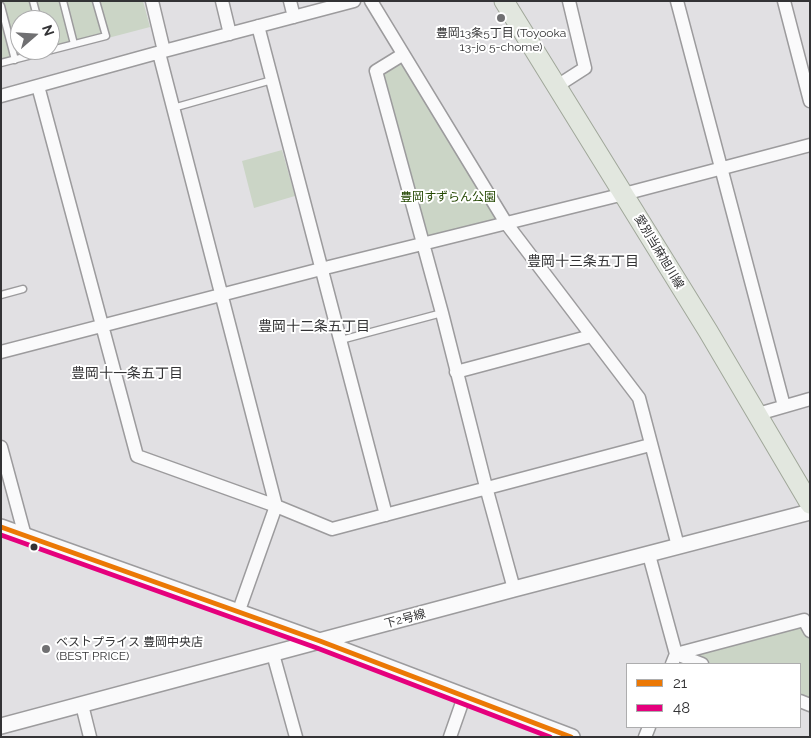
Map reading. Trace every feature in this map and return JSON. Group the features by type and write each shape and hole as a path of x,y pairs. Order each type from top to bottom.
{"main road":[{"name":"愛別当麻旭川線","path":"504,1 758,414 810,504"}],"street":[{"path":"152,1 173,108 276,506 238,613"},
{"path":"222,1 230,34"},
{"path":"290,1 294,17"},
{"path":"1,96 354,1"},
{"path":"371,1 402,55 506,223 639,398 678,546"},
{"path":"557,86 585,68 569,1"},
{"path":"677,1 784,406"},
{"path":"784,1 810,101"},
{"path":"258,26 386,515"},
{"path":"402,55 376,72 442,313 514,589"},
{"path":"38,86 138,456 276,506 332,529 650,445"},
{"path":"1,352 810,145"},
{"path":"456,372 591,336"},
{"path":"758,414 810,399"},
{"path":"1,447 26,536"},
{"name":"下2号線","path":"1,726 810,512"},
{"path":"1,527 320,641 464,697 542,731 572,737"},
{"path":"649,555 674,659"},
{"path":"674,659 804,620 810,631"},
{"path":"273,654 296,737"},
{"path":"674,659 696,663"},
{"path":"450,737 464,697"},
{"path":"82,705 90,737"}],"lane":[{"path":"63,1 74,44"},
{"path":"60,48 106,36 96,1"},
{"path":"1,6 10,41"},
{"path":"1,63 15,60"},
{"path":"173,108 272,80"},
{"path":"1,295 23,289"},
{"path":"341,340 442,313"}],"green space":[{"path":"1,1 143,1 150,27 60,51 60,10 10,10 10,60 24,60 1,66"},
{"name":"豊岡すずらん公園","path":"402,55 506,223 423,243 376,71"},
{"path":"282,150 295,196 254,208 242,161"},
{"path":"804,620 810,631 810,705 801,701 801,663 699,663 676,654"}],"transit line":[{"name":"21","path":"1,527 320,641 571,737"},
{"name":"48","path":"1,535 317,648 550,737"}],"place":[{"name":"豊岡13条5丁目 (Toyooka 13-jo 5-chome)","path":"501,18"},
{"name":"ベストプライス 豊岡中央店 (BEST PRICE)","path":"46,649"}],"district":[{"name":"豊岡十三条五丁目","path":"583,262"},
{"name":"豊岡十二条五丁目","path":"314,327"},
{"name":"豊岡十一条五丁目","path":"127,374"}]}
